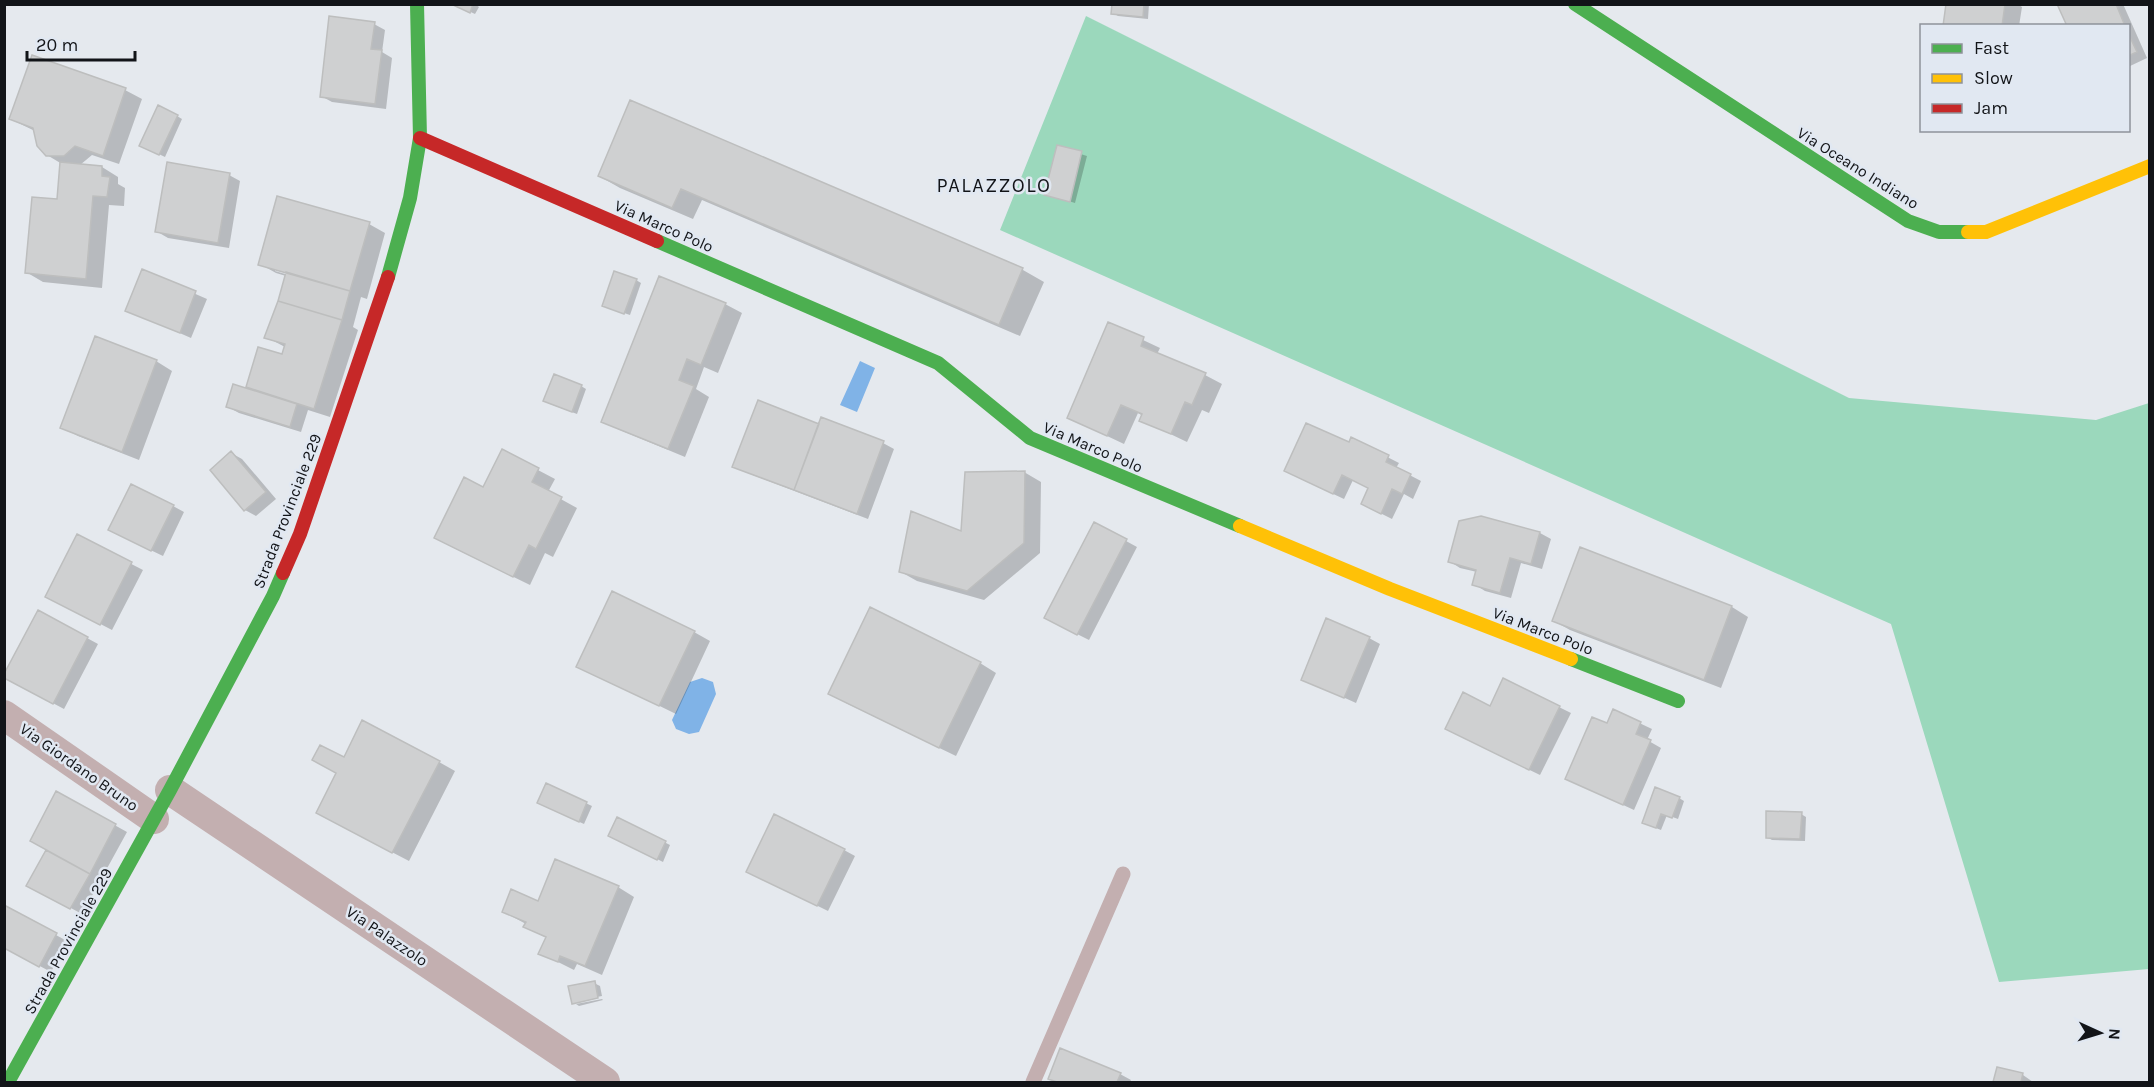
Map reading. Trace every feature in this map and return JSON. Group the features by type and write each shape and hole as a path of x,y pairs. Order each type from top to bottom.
{"street":[{"name":"Strada Provinciale 229","path":"8,1083 170,790 273,596 300,534 392,264 410,198 420,138 417,4"},
{"name":"Via Oceano Indiano","path":"1575,4 1908,222 1939,232 1986,232 2150,166"},
{"name":"Via Marco Polo","path":"420,138 938,363 1030,438 1390,590 1678,701"},
{"name":"Via Giordano Bruno","path":"4,715 154,819"},
{"name":"Via Palazzolo","path":"170,790 605,1083"}],"lane":[{"path":"1033,1083 1123,874"}],"green space":[{"path":"1086,16 1849,398 2096,420 2149,403 2149,969 1999,982 1891,624 1000,230"}],"water":[{"path":"860,361 875,368 857,412 840,405"},
{"path":"702,678 713,682 716,694 699,732 689,734 676,729 672,720 690,682"}],"building":[{"path":"451,4 473,4 470,13"},
{"path":"1112,4 1144,4 1143,17 1111,14"},
{"path":"1946,4 2005,4 2002,24 1943,24"},
{"path":"2057,4 2116,4 2124,24 2066,24"},
{"path":"329,16 375,22 371,49 382,50 375,104 320,97"},
{"path":"2130,37 2137,52 2130,55"},
{"path":"32,55 126,88 103,156 75,146 64,156 46,156 37,146 33,128 9,119"},
{"path":"630,100 1023,268 999,325 681,189 672,208 598,176"},
{"path":"158,105 178,115 159,155 139,146"},
{"path":"1057,145 1082,151 1070,202 1044,195"},
{"path":"60,162 102,166 102,176 110,177 107,197 93,196 86,279 25,273 32,197 57,199"},
{"path":"167,162 230,173 218,243 155,232"},
{"path":"277,196 370,222 350,291 258,265"},
{"path":"142,269 196,291 180,333 125,311"},
{"path":"614,271 637,279 624,314 602,306"},
{"path":"286,272 350,291 342,320 278,301"},
{"path":"659,276 726,303 701,365 687,359 679,380 694,386 668,449 601,422"},
{"path":"278,301 342,320 314,409 246,387 258,347 282,354 285,344 264,338"},
{"path":"1108,322 1144,337 1141,346 1206,373 1192,405 1185,402 1171,434 1139,421 1142,414 1121,405 1107,436 1067,418"},
{"path":"95,336 157,360 122,452 60,428"},
{"path":"554,374 582,385 572,412 543,401"},
{"path":"233,384 297,404 290,427 226,407"},
{"path":"758,400 819,424 794,490 732,467"},
{"path":"821,417 884,441 857,514 794,490"},
{"path":"1306,423 1349,442 1351,437 1389,455 1386,462 1411,474 1402,494 1392,489 1381,514 1361,504 1368,488 1342,475 1333,494 1284,471"},
{"path":"502,449 539,468 532,482 562,497 536,549 529,545 513,577 434,538 464,477 483,487"},
{"path":"231,451 266,492 244,511 210,470"},
{"path":"1025,471 1024,543 967,591 899,572 911,511 961,531 965,472"},
{"path":"131,484 174,505 151,551 108,530"},
{"path":"1481,516 1540,532 1531,564 1510,558 1500,593 1472,585 1476,570 1448,562 1459,521"},
{"path":"1094,522 1127,539 1077,635 1044,618"},
{"path":"77,534 132,562 100,625 45,597"},
{"path":"1580,547 1732,606 1704,680 1552,621"},
{"path":"612,591 695,631 659,706 576,667"},
{"path":"870,607 981,662 939,748 828,694"},
{"path":"38,610 88,637 53,704 4,678"},
{"path":"1326,618 1370,637 1344,698 1301,680"},
{"path":"1503,678 1560,706 1529,770 1445,729 1463,692 1490,706"},
{"path":"1613,709 1641,722 1636,734 1651,740 1623,805 1565,779 1592,717 1607,723"},
{"path":"362,720 440,761 392,853 316,813 336,773 312,760 320,745 344,757"},
{"path":"546,783 587,802 579,822 537,803"},
{"path":"1655,787 1680,797 1672,818 1661,814 1656,828 1642,823"},
{"path":"56,791 116,824 90,874 30,841"},
{"path":"1766,811 1802,812 1800,839 1766,838"},
{"path":"774,814 845,849 817,906 746,872"},
{"path":"617,817 666,841 657,860 608,836"},
{"path":"46,850 90,874 70,909 26,886"},
{"path":"555,859 619,886 585,966 560,956 558,962 538,954 546,937 523,927 526,922 502,912 511,889 538,901"},
{"path":"4,905 57,933 39,967 4,948"},
{"path":"595,981 598,998 572,1004 568,986"},
{"path":"1060,1048 1121,1073 1117,1082 1057,1082 1048,1079"},
{"path":"1997,1067 2023,1073 2021,1082 1993,1082"}],"traffic: fast":[{"path":"388,277 410,198 420,138 417,4"},
{"path":"1575,4 1908,221 1939,232 1968,232"},
{"path":"657,241 938,363 1030,438 1240,526"},
{"path":"8,1082 170,790 283,573"},
{"path":"1571,659 1678,701"}],"traffic: slow":[{"path":"1968,232 1986,232 2150,166"},
{"path":"1240,526 1390,589 1571,659"}],"traffic: jam":[{"path":"420,138 657,241"},
{"path":"283,573 300,534 388,277"}],"district":[{"name":"PALAZZOLO","path":"994,185"}]}
